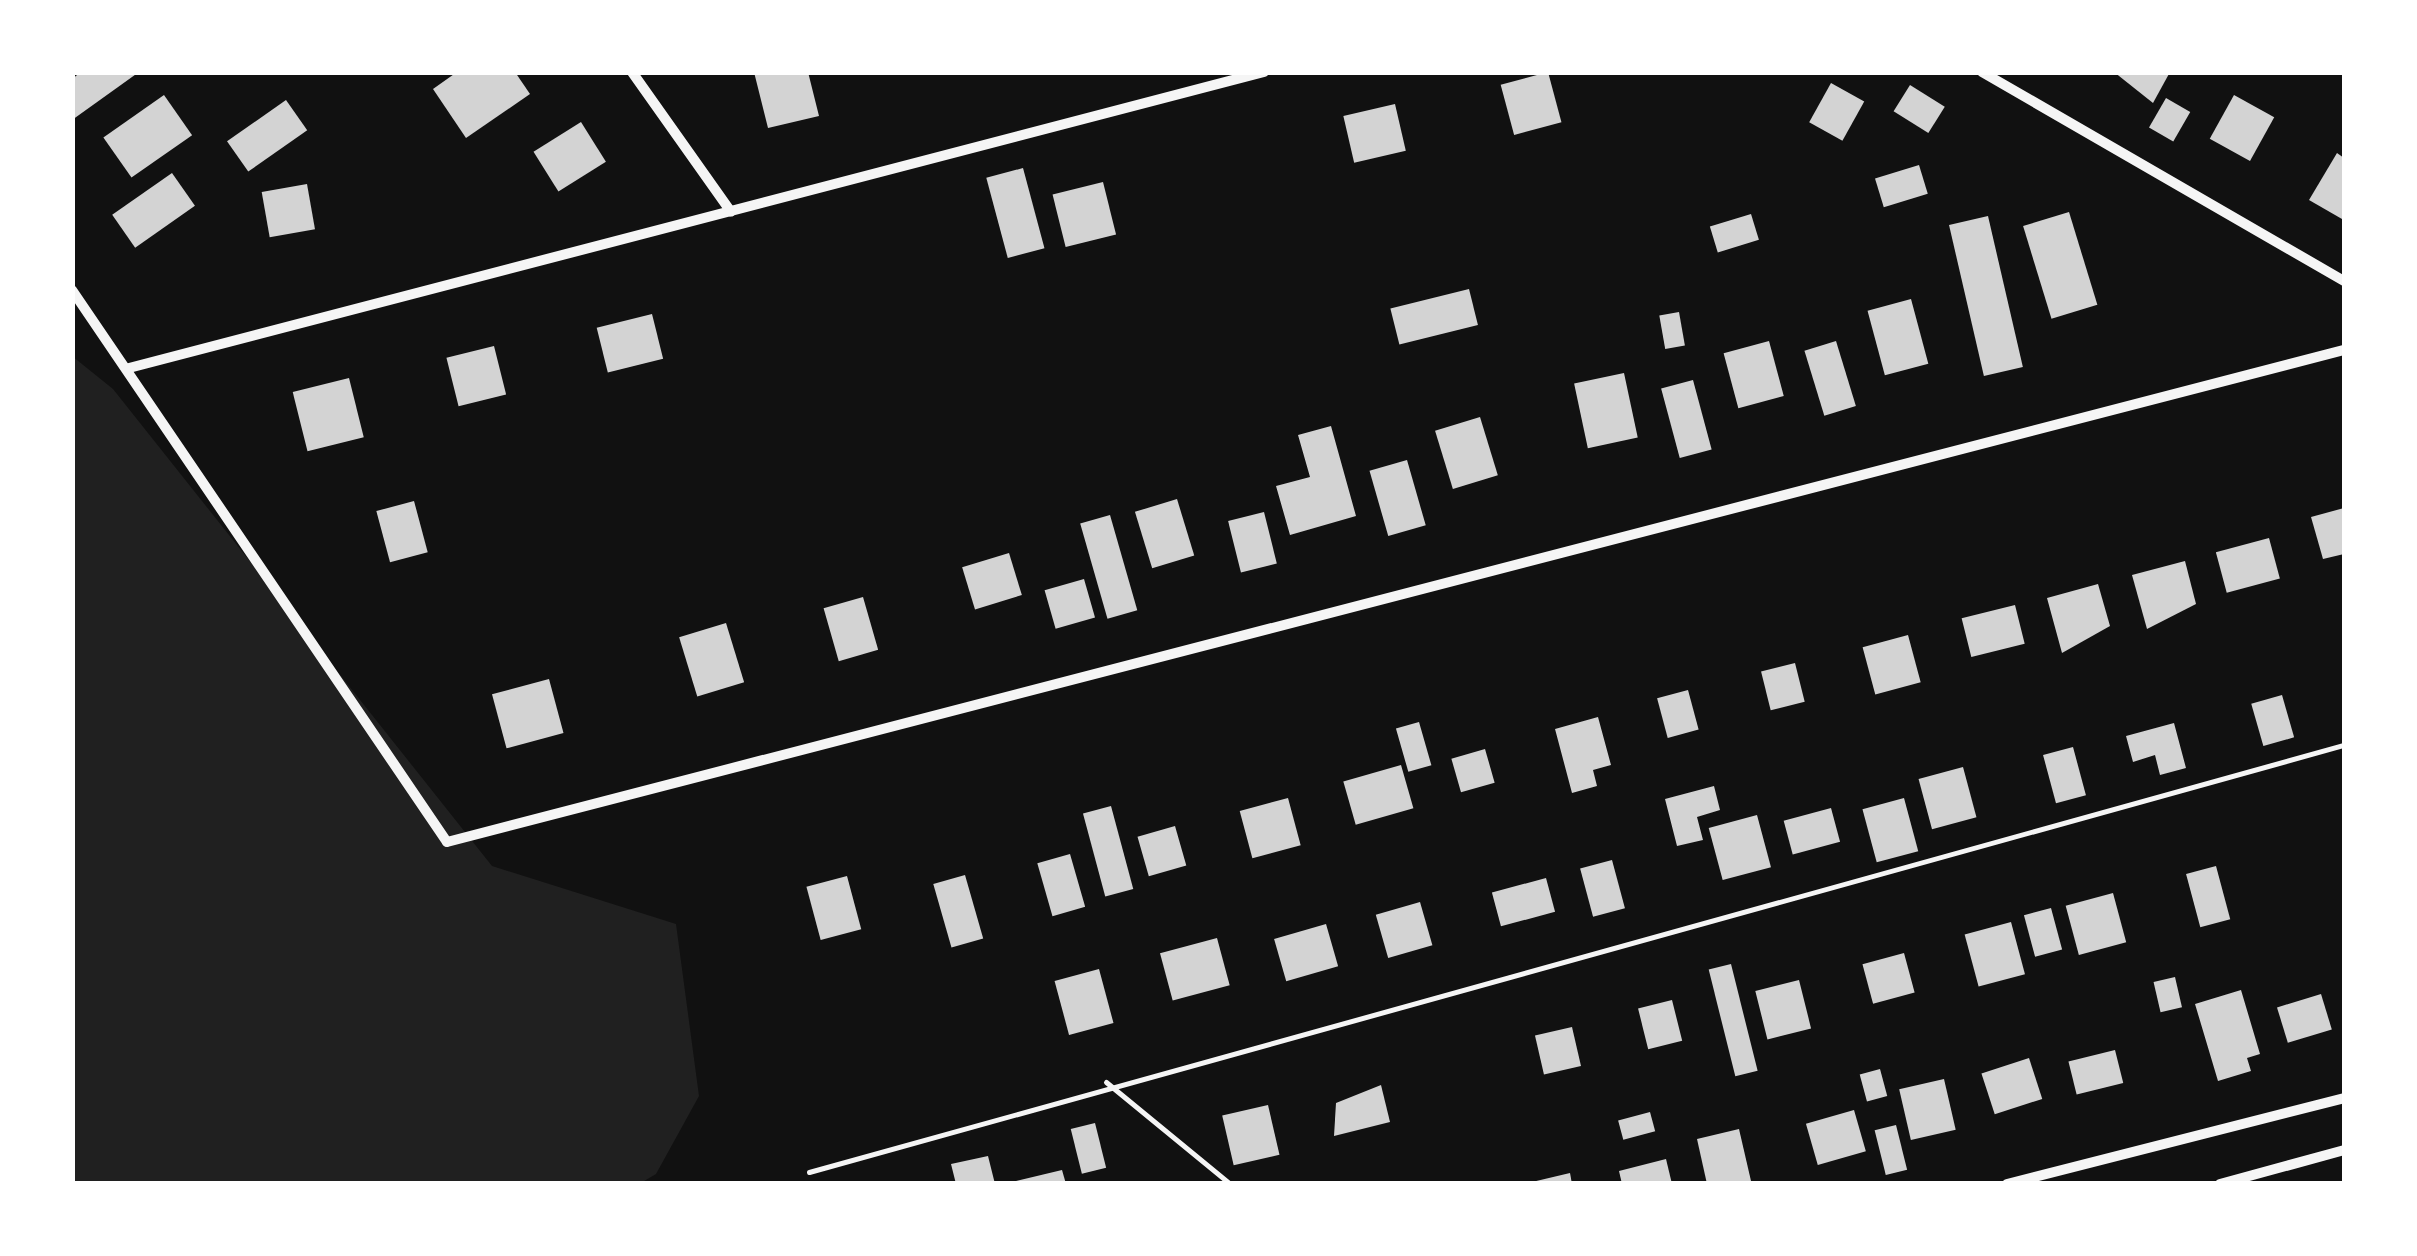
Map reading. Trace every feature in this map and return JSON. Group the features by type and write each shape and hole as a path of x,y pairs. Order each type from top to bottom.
{"street":[{"path":"632,72 730,212"},
{"path":"129,368 1264,72"},
{"path":"1982,72 2344,281"},
{"path":"72,290 129,368 447,842 2344,350"},
{"path":"2007,1184 2344,1098"},
{"path":"2220,1184 2344,1150"}],"path":[{"path":"809,1172 1106,1082 2344,745"},
{"path":"1106,1082 1230,1184"}],"shaded area":[{"path":"72,356 113,389 492,866 676,924 699,1096 656,1174 639,1184 73,1183"}],"building":[{"path":"81,72 139,72 72,120 72,79"},
{"path":"457,72 515,72 530,94 466,138 433,89"},
{"path":"754,72 808,72 819,116 768,128"},
{"path":"1548,72 1561,122 1514,135 1501,85"},
{"path":"2114,72 2170,72 2153,103"},
{"path":"1831,83 1864,101 1842,141 1809,122"},
{"path":"1910,85 1945,107 1928,133 1894,111"},
{"path":"164,95 192,135 131,178 103,137"},
{"path":"2234,95 2274,117 2250,161 2210,139"},
{"path":"2166,98 2190,112 2173,141 2149,127"},
{"path":"286,100 307,130 248,172 227,141"},
{"path":"1395,104 1406,151 1354,163 1343,116"},
{"path":"581,122 606,162 558,192 534,152"},
{"path":"2337,153 2344,158 2342,219 2309,200"},
{"path":"1919,165 1928,194 1884,207 1875,178"},
{"path":"1023,168 1044,248 1008,258 986,178"},
{"path":"172,173 195,206 135,248 112,215"},
{"path":"1103,182 1116,234 1066,247 1053,195"},
{"path":"307,184 315,229 270,237 262,192"},
{"path":"2069,212 2097,305 2051,319 2023,226"},
{"path":"1751,214 1759,240 1718,252 1710,227"},
{"path":"1988,216 2023,367 1984,376 1949,225"},
{"path":"1469,289 1478,325 1399,344 1390,309"},
{"path":"1911,299 1928,364 1885,375 1868,311"},
{"path":"1679,312 1685,345 1665,349 1659,315"},
{"path":"652,314 663,359 608,372 597,328"},
{"path":"1769,341 1784,396 1738,408 1724,353"},
{"path":"1836,341 1856,406 1824,416 1804,351"},
{"path":"494,346 506,395 459,406 446,358"},
{"path":"1624,373 1638,438 1588,448 1574,384"},
{"path":"349,378 364,437 307,451 293,392"},
{"path":"1693,380 1712,450 1680,458 1661,389"},
{"path":"1480,417 1498,475 1453,489 1435,431"},
{"path":"1331,426 1356,516 1290,535 1276,486 1310,477 1298,435"},
{"path":"1407,460 1426,525 1388,536 1370,471"},
{"path":"1177,499 1194,555 1152,568 1135,512"},
{"path":"414,501 428,552 390,562 376,511"},
{"path":"2344,508 2344,554 2323,559 2311,517"},
{"path":"1264,512 1277,563 1241,572 1228,521"},
{"path":"1110,515 1137,610 1107,619 1080,524"},
{"path":"2269,538 2280,579 2227,593 2216,552"},
{"path":"1009,553 1022,595 975,609 962,567"},
{"path":"2185,561 2196,604 2147,629 2132,575"},
{"path":"1084,579 1095,617 1056,629 1045,590"},
{"path":"2098,584 2110,626 2062,653 2047,598"},
{"path":"863,597 878,650 839,661 824,608"},
{"path":"2015,605 2025,644 1971,657 1962,618"},
{"path":"726,623 744,682 697,697 679,637"},
{"path":"1908,635 1921,682 1875,694 1863,647"},
{"path":"1795,663 1805,702 1771,710 1761,671"},
{"path":"549,679 563,733 507,748 492,694"},
{"path":"1688,690 1699,730 1668,738 1657,698"},
{"path":"2282,695 2294,737 2263,746 2251,704"},
{"path":"1598,717 1611,765 1593,770 1597,786 1572,793 1555,729"},
{"path":"1419,722 1431,765 1408,772 1396,729"},
{"path":"2174,723 2186,768 2160,775 2155,755 2133,762 2126,736"},
{"path":"2073,747 2086,795 2056,803 2043,755"},
{"path":"1485,749 1495,783 1461,792 1451,759"},
{"path":"1401,765 1413,808 1356,825 1343,782"},
{"path":"1963,767 1976,817 1932,829 1919,779"},
{"path":"1714,786 1720,810 1697,817 1703,840 1677,846 1665,799"},
{"path":"1288,798 1301,845 1252,858 1240,811"},
{"path":"1904,798 1918,851 1877,862 1862,809"},
{"path":"1111,806 1133,889 1105,897 1083,814"},
{"path":"1831,808 1840,842 1793,854 1784,821"},
{"path":"1757,815 1771,867 1723,880 1709,828"},
{"path":"1175,826 1186,865 1149,876 1138,837"},
{"path":"1070,854 1085,907 1052,916 1037,863"},
{"path":"1612,860 1625,908 1593,917 1580,869"},
{"path":"2216,866 2230,919 2200,927 2186,874"},
{"path":"965,875 983,938 951,948 933,884"},
{"path":"847,876 861,929 821,940 806,887"},
{"path":"1546,878 1555,912 1501,926 1492,892"},
{"path":"2113,893 2126,942 2079,955 2066,906"},
{"path":"1420,902 1432,945 1388,958 1376,915"},
{"path":"2051,908 2062,950 2035,957 2024,915"},
{"path":"2011,922 2025,974 1979,987 1965,934"},
{"path":"1326,924 1338,966 1286,981 1274,939"},
{"path":"1217,938 1230,985 1173,1001 1160,953"},
{"path":"1904,953 1915,993 1873,1004 1862,964"},
{"path":"1731,964 1758,1071 1735,1076 1709,970"},
{"path":"1099,969 1113,1023 1069,1035 1055,981"},
{"path":"2175,977 2182,1007 2161,1012 2154,982"},
{"path":"1799,980 1811,1029 1767,1039 1755,991"},
{"path":"2241,990 2260,1054 2247,1058 2251,1071 2218,1081 2195,1004"},
{"path":"2321,994 2332,1029 2288,1043 2277,1007"},
{"path":"1672,1000 1682,1041 1648,1049 1638,1008"},
{"path":"1572,1027 1581,1066 1544,1075 1535,1036"},
{"path":"2115,1050 2123,1083 2077,1095 2068,1062"},
{"path":"2029,1058 2042,1099 1995,1114 1981,1073"},
{"path":"1880,1069 1887,1096 1867,1101 1860,1074"},
{"path":"1944,1079 1956,1130 1911,1140 1899,1089"},
{"path":"1381,1085 1390,1122 1334,1136 1336,1103"},
{"path":"1268,1105 1279,1155 1234,1165 1222,1116"},
{"path":"1854,1110 1866,1151 1818,1165 1806,1124"},
{"path":"1650,1112 1655,1131 1623,1140 1618,1121"},
{"path":"1095,1123 1106,1168 1082,1174 1071,1129"},
{"path":"1896,1125 1907,1170 1886,1175 1875,1130"},
{"path":"1739,1129 1751,1181 1707,1184 1697,1139"},
{"path":"988,1156 995,1184 956,1184 951,1164"},
{"path":"1666,1159 1672,1184 1622,1184 1619,1171"},
{"path":"1062,1170 1066,1184 1012,1184 1012,1182"},
{"path":"1570,1173 1572,1184 1532,1184 1532,1182"}]}
